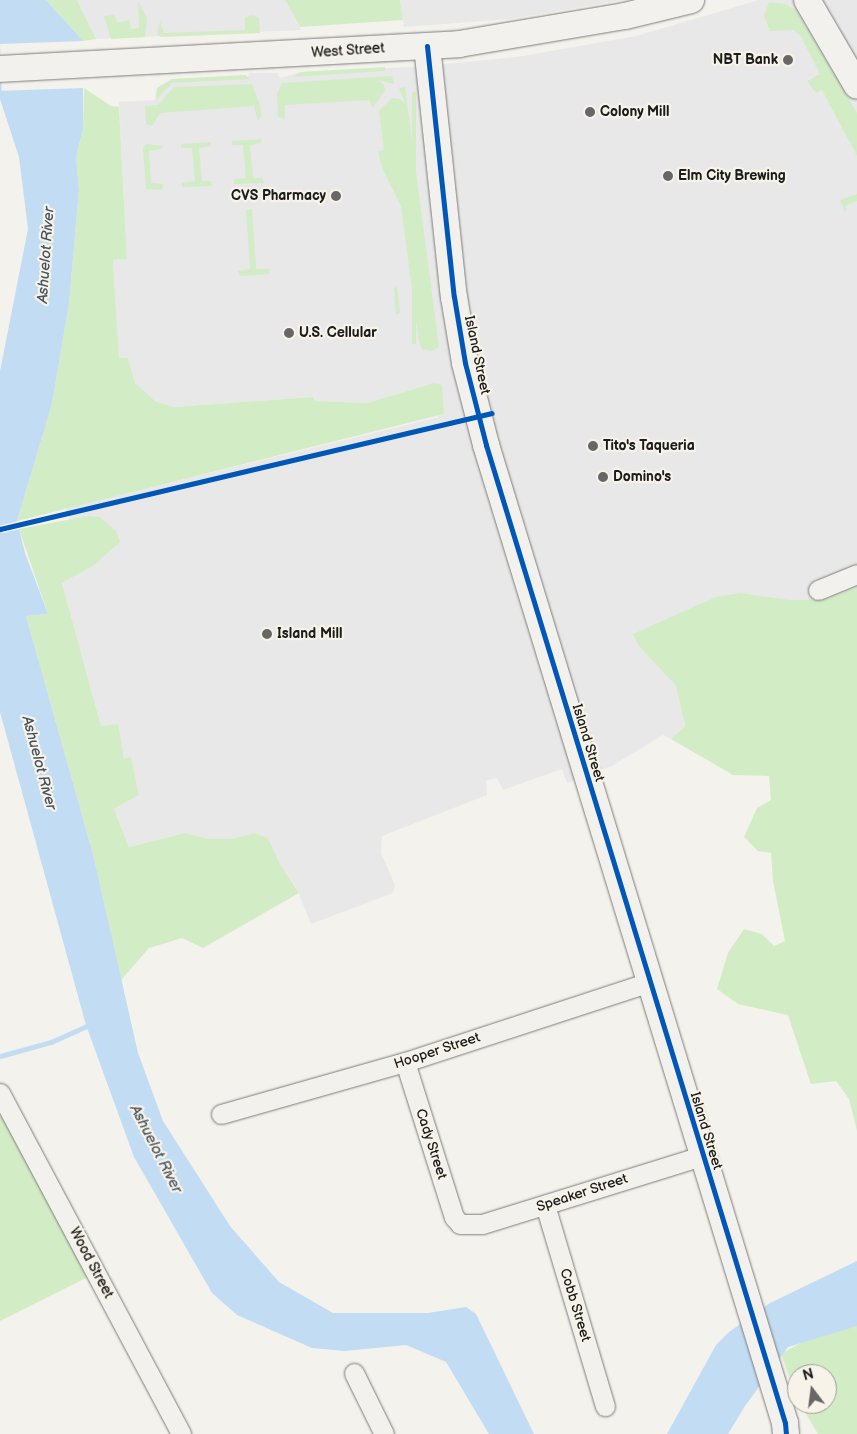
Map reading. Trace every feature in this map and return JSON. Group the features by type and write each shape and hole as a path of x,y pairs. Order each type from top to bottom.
{"street":[{"name":"West Street","path":"0,69 426,46 516,36 625,16 691,0"},
{"path":"808,0 857,86"},
{"name":"Island Street","path":"426,46 453,288 465,363 500,494 772,1388 790,1430"},
{"path":"818,590 857,574"},
{"name":"Hooper Street","path":"221,1114 405,1062 650,982"},
{"name":"Cady Street","path":"405,1062 454,1217 460,1224"},
{"name":"Wood Street","path":"0,1093 180,1434"},
{"name":"Speaker Street","path":"460,1224 482,1224 702,1156"},
{"name":"Cobb Street","path":"545,1205 605,1406"},
{"path":"354,1372 384,1434"}],"shaded area":[{"path":"77,0 285,0 301,30 96,39"},
{"path":"400,0 622,0 510,19 404,27"},
{"path":"759,0 857,0 857,587 826,599 791,600 741,593 639,646 676,686 685,726 671,739 663,735 612,766 567,783 562,769 503,790 497,778 486,781 487,795 382,836 381,853 395,885 393,893 311,924 296,887 280,864 268,838 254,833 232,839 210,839 185,833 129,847 114,809 139,795 131,758 124,760 101,726 62,583 93,566 88,516 70,521 66,508 439,417 434,383 367,403 315,401 313,397 174,407 156,403 135,383 128,358 119,359 113,260 127,259 119,102 155,100 157,88 172,79 248,77 249,73 278,73 280,78 301,72 412,67 517,57 636,36"}],"green space":[{"path":"46,0 77,0 96,39 83,41"},
{"path":"285,0 400,0 403,20 300,27"},
{"path":"138,1 147,18 145,37 111,39 104,16 114,15 118,23 129,20 131,29 139,28"},
{"path":"769,2 785,4 796,10 857,113 857,156 822,90 816,93 807,81 820,74 800,35 793,30 770,31 764,16"},
{"path":"254,15 259,18 260,33 161,37 157,34 160,21 164,33 245,30 245,17"},
{"path":"385,67 385,71 293,77 301,72"},
{"path":"245,75 250,79 172,83 156,100 157,88 172,79"},
{"path":"392,76 394,84 378,80 384,85 385,91 372,108 369,100 285,105 285,119 278,117 277,94 282,83"},
{"path":"252,84 260,105 261,117 258,121 254,106 160,113 152,126 146,124 145,106 158,105 174,87"},
{"path":"405,87 439,347 432,351 422,349 419,342 401,206 383,170 378,151 384,150 379,111 392,98 400,99 405,104 399,88"},
{"path":"84,88 111,106 119,107 127,259 113,260 119,358 128,358 135,383 156,402 174,407 313,397 315,401 367,403 434,383 442,385 444,414 17,521 52,404 69,304 79,190 76,157 83,129"},
{"path":"412,92 416,92 416,344 412,344"},
{"path":"262,139 261,143 250,145 253,178 262,177 264,183 234,184 234,179 246,178 243,145 232,145 232,141"},
{"path":"211,142 210,146 199,148 202,181 211,181 212,186 182,187 182,183 195,181 192,148 181,148 181,144"},
{"path":"146,144 163,146 162,149 149,151 151,183 163,184 162,190 146,189 143,148"},
{"path":"857,194 857,201 846,205 845,213 840,200"},
{"path":"252,209 256,269 269,269 269,274 240,276 238,271 250,269 246,210"},
{"path":"397,285 400,313 396,315 394,289"},
{"path":"88,516 100,517 116,531 120,542 93,566 62,583 101,726 118,724 124,759 131,757 139,795 114,809 129,847 185,833 210,839 232,839 254,833 268,838 280,864 299,893 203,948 182,938 149,948 121,980 93,854 26,616 48,614 19,529"},
{"path":"857,587 857,1131 849,1099 836,1081 811,1084 788,1015 738,1004 717,989 728,953 744,929 762,934 774,946 785,941 773,881 771,853 758,851 744,837 757,808 771,800 769,776 733,775 671,739 685,726 676,686 639,646 633,634 716,597 741,593 791,600 826,599"},
{"path":"0,1101 88,1277 0,1321"},
{"path":"857,1321 857,1434 818,1434 806,1414 837,1414 837,1364 787,1364 787,1371 781,1354 806,1340"}],"water":[{"name":"Ashuelot River","path":"0,0 46,0 83,41 83,129 76,157 79,190 69,304 52,404 17,521 25,553 48,614 26,616 93,854 138,1053 163,1121 230,1226 279,1282 333,1313 428,1313 466,1307 476,1314 534,1434 489,1434 446,1362 406,1345 345,1351 312,1348 237,1315 212,1293 134,1157 86,1025 0,712 0,371 28,229 19,157 0,99"},
{"path":"857,1261 857,1326 788,1347 745,1406 728,1434 667,1434 716,1345 729,1332 770,1303"}],"pier":[{"path":"83,41 85,88 2,91 0,44"},
{"path":"19,521 21,529 2,533 1,526"}],"waterway":[{"path":"0,1056 51,1042 91,1024"}],"cycle path":[{"path":"427,46 454,297 465,363 486,445 785,1423 786,1434"},
{"path":"0,529 492,413"}],"place":[{"name":"NBT Bank","path":"788,60"},
{"name":"Colony Mill","path":"590,112"},
{"name":"Elm City Brewing","path":"668,176"},
{"name":"CVS Pharmacy","path":"336,196"},
{"name":"U.S. Cellular","path":"289,333"},
{"name":"Tito's Taqueria","path":"593,446"},
{"name":"Domino's","path":"603,477"},
{"name":"Island Mill","path":"267,634"}]}
